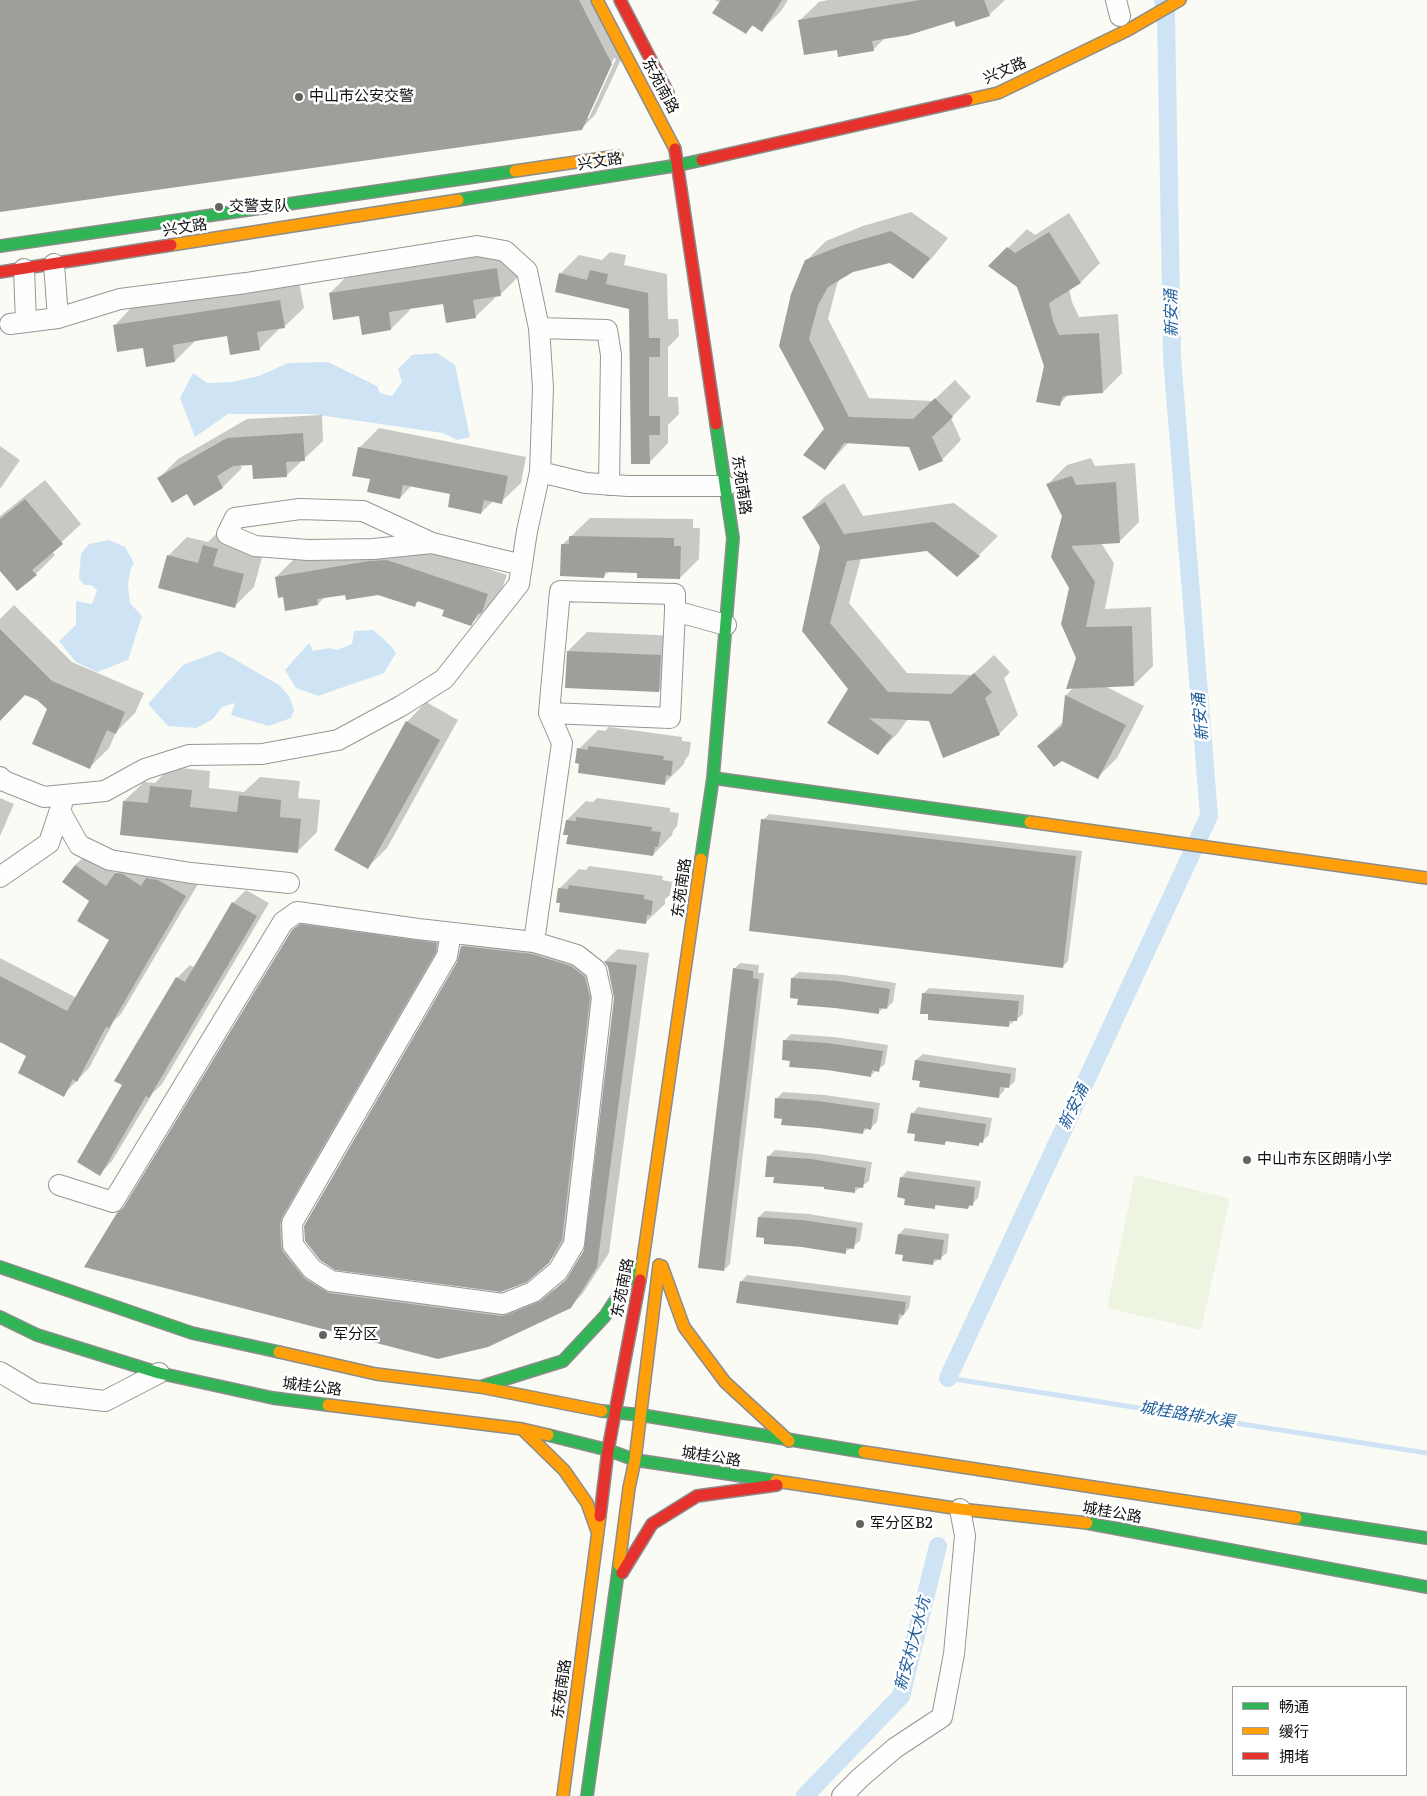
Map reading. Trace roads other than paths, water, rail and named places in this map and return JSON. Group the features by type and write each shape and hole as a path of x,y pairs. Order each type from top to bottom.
{"main road":[{"name":"东苑南路","path":"563,1796 608,1450 644,1257 713,778 734,538 675,147 597,0"},
{"name":"东苑南路","path":"620,0 672,102"},
{"name":"兴文路","path":"0,272 697,162 998,93 1121,15 1180,0"},
{"name":"兴文路","path":"0,246 626,154"},
{"path":"713,778 1427,878"},
{"name":"东苑南路","path":"587,1796 629,1488 635,1460 661,1254 684,1327 725,1382 789,1441"},
{"path":"480,1387 563,1361 604,1316 644,1257"},
{"name":"城桂公路","path":"0,1267 192,1333 376,1374 480,1387 614,1413 641,1415 789,1441 1427,1538"},
{"name":"城桂公路","path":"0,1317 37,1335 159,1373 273,1398 522,1429 608,1450 635,1460 960,1510 1086,1523 1427,1587"},
{"path":"522,1429 564,1470 587,1503 598,1534"},
{"path":"616,1583 652,1524 697,1496 788,1484"}],"street":[{"path":"0,777 4,781 62,803 105,791 145,769 189,755 262,754 338,740 401,706 444,679 519,584 527,531 540,472 543,388 539,328 527,271 505,251 477,246 246,283 120,299 58,318 18,323 24,269"},
{"path":"54,264 58,318"},
{"path":"539,328 608,330 611,355 609,485"},
{"path":"540,472 586,483 609,485 726,486"},
{"path":"432,543 373,549 308,550 255,546 228,534 235,518 300,509 363,511 432,543 522,565"},
{"path":"534,942 562,743 549,713 560,591 675,594 670,718 549,713"},
{"path":"675,611 726,625"},
{"path":"0,877 49,843 62,803"},
{"path":"62,803 79,844 110,860 191,873 290,883"},
{"path":"59,1185 113,1202 283,922 297,912 534,942 577,955 596,970 602,997 574,1244 558,1271 533,1292 503,1304 331,1281 312,1270 293,1245 292,1223 447,956 451,933"},
{"path":"0,1372 35,1393 106,1401 159,1373"},
{"path":"842,1796 895,1748 942,1717 954,1654 965,1536 960,1510"}],"water":[{"path":"437,353 455,365 470,437 457,440 443,433 311,414 228,414 195,437 180,398 193,373 207,383 232,382 259,376 288,363 328,362 377,386 380,393 392,396 402,382 398,369 412,355"},
{"path":"109,540 125,547 134,563 130,571 128,586 130,603 142,616 128,660 97,672 76,662 59,641 76,625 76,601 92,604 97,590 91,585 84,585 79,578 81,554 89,544"},
{"path":"373,630 396,653 384,673 318,696 296,688 285,670 309,643 313,651 329,648 337,650 352,644 354,631"},
{"path":"220,651 279,685 289,696 294,710 291,718 269,726 231,715 235,703 222,707 213,719 196,728 168,726 148,704 183,665"}],"waterway":[{"name":"新安涌","path":"948,1378 1209,816 1172,357 1166,13 1163,0"},
{"name":"城桂路排水渠","path":"948,1378 1427,1453"},
{"name":"新安村大水坑","path":"805,1796 901,1696 938,1546"}],"place":[{"name":"中山市公安交警","path":"299,97"},
{"name":"交警支队","path":"219,207"},
{"name":"中山市东区朗晴小学","path":"1247,1160"},
{"name":"军分区","path":"323,1335"},
{"name":"军分区B2","path":"860,1524"}]}
